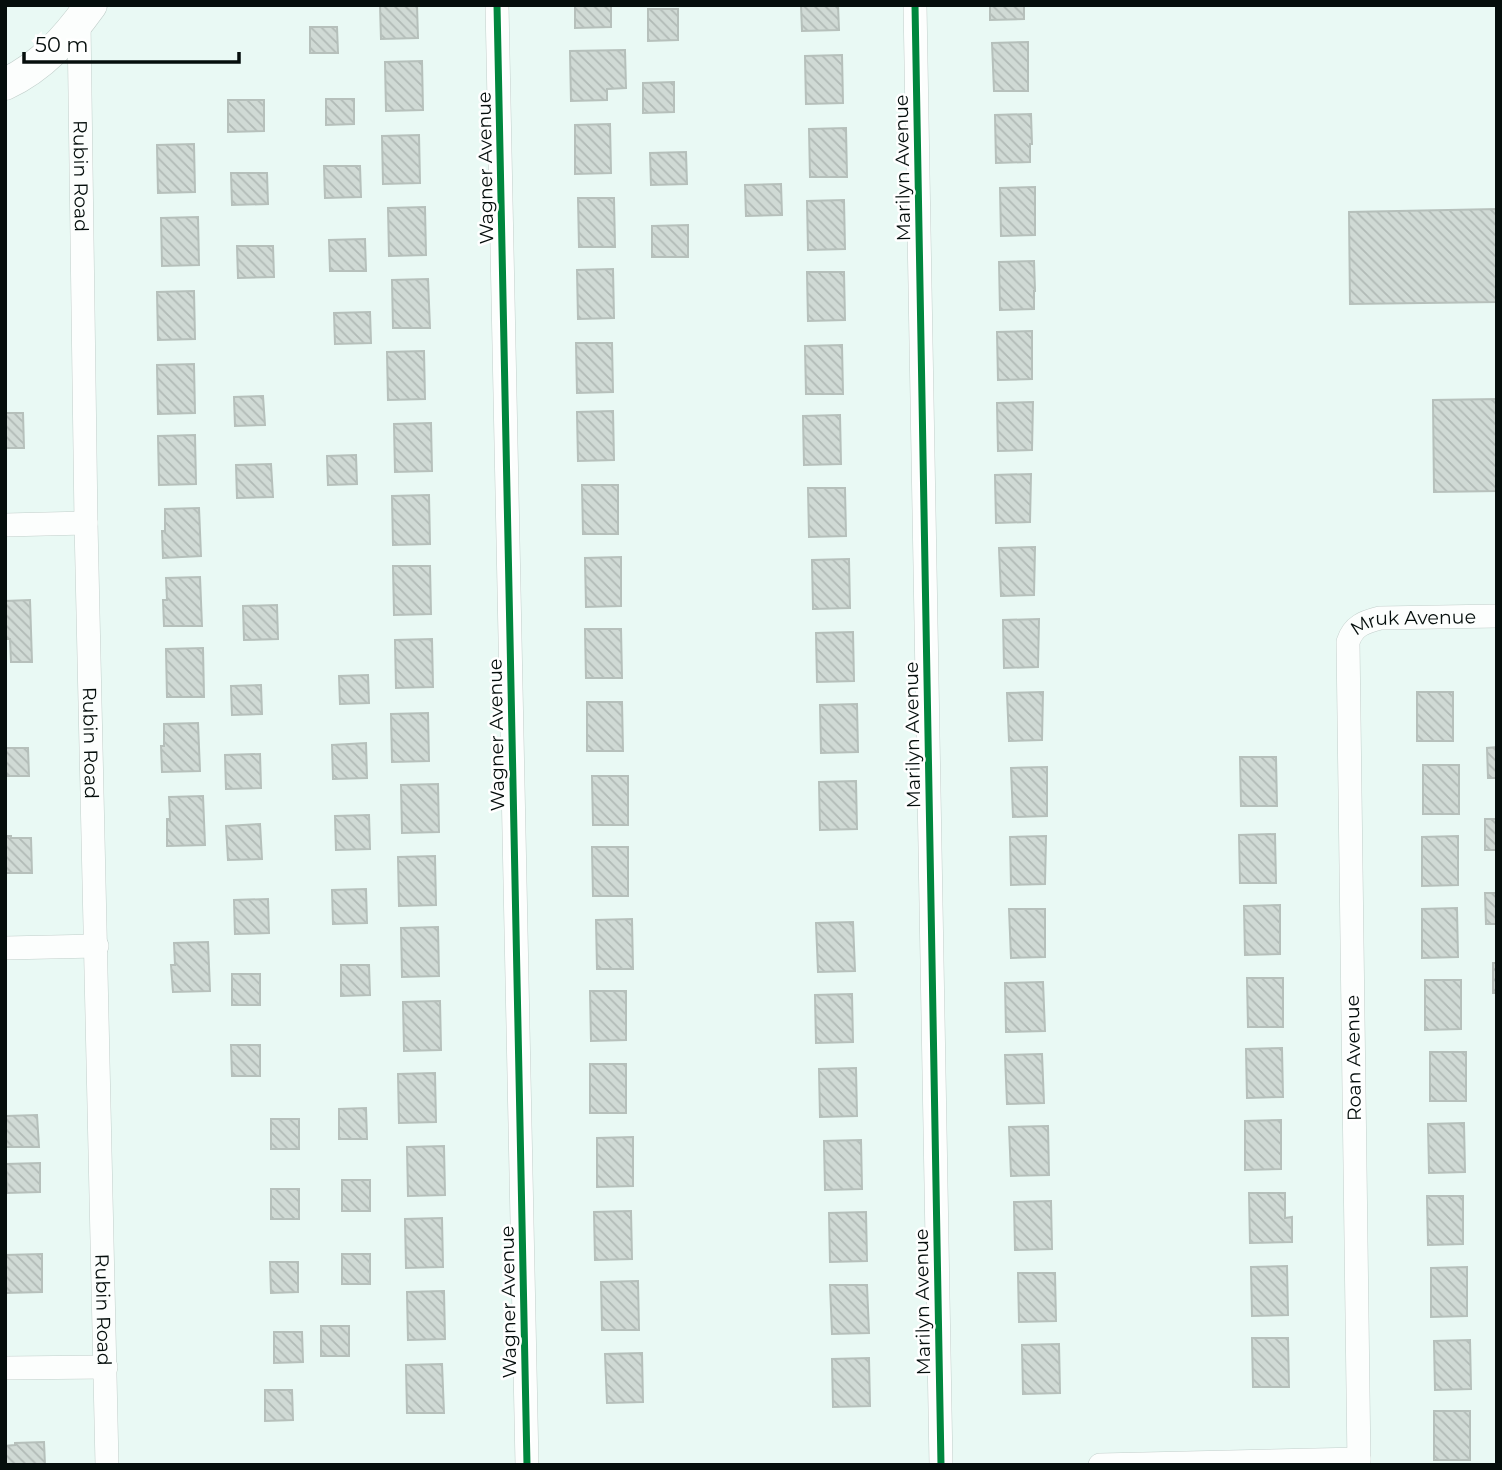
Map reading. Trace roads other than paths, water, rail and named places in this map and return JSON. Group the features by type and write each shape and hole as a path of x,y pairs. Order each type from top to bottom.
{"street":[{"name":"Wagner Avenue","path":"497,5 527,1465"},
{"name":"Marilyn Avenue","path":"915,5 941,1465"},
{"path":"5,84 23,76 48,57 85,14"},
{"name":"Rubin Road","path":"85,14 86,523 107,1465"},
{"path":"5,525 86,523"},
{"name":"Mruk Avenue","path":"1346,650 1355,627 1366,621 1393,617 1497,616"},
{"name":"Roan Avenue","path":"1346,650 1359,1462"},
{"path":"5,948 97,946"},
{"path":"5,1368 106,1367"},
{"path":"1100,1465 1359,1462"}]}
